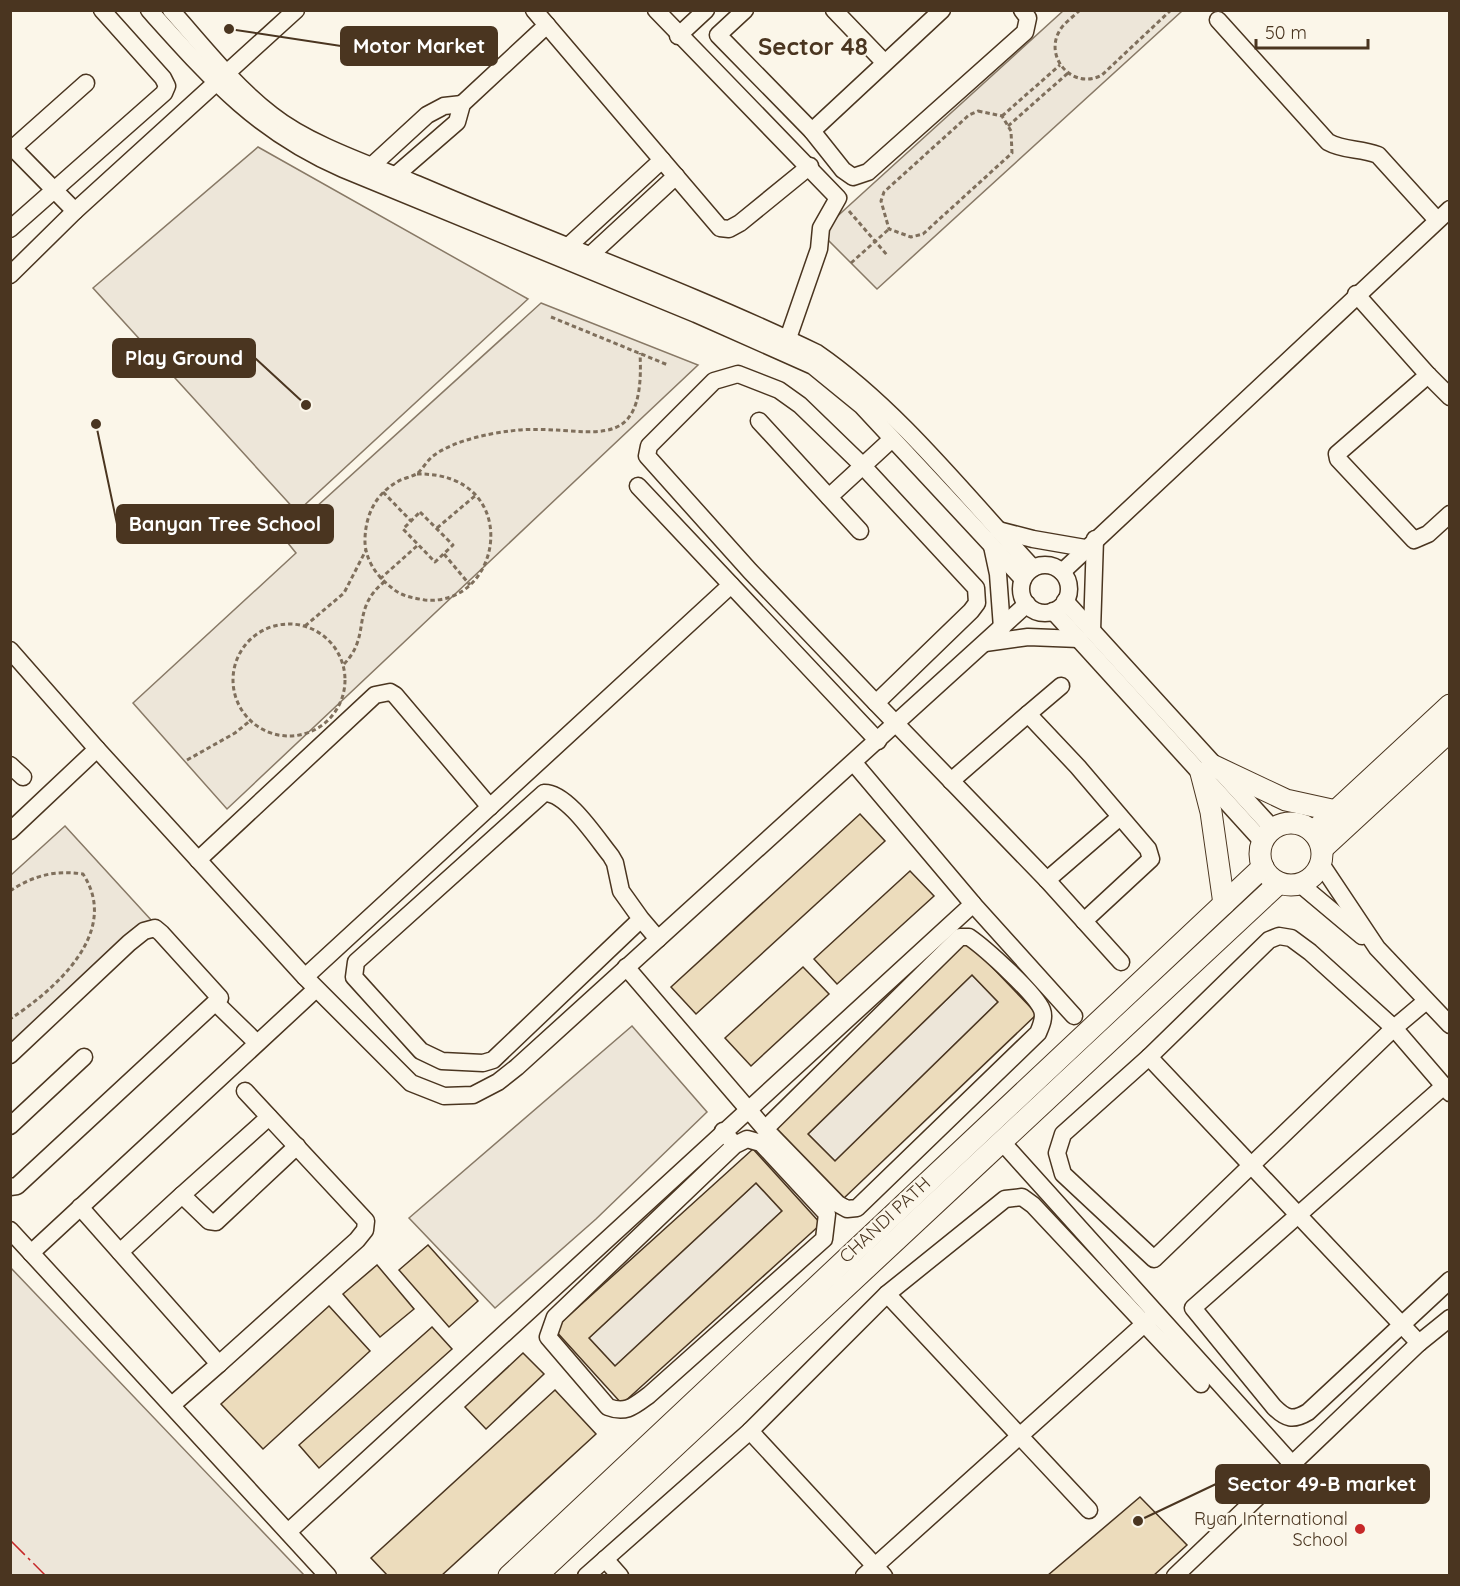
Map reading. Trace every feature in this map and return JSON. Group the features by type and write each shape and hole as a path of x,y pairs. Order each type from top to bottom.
{"main road":[{"path":"1319,848 1294,823 1268,835 1260,850 1263,867 1279,883 1300,884 1313,876 1319,848 1336,811 1449,705"},
{"path":"1319,848 1449,731"},
{"path":"1201,763 1286,800 1336,811"},
{"path":"1201,763 1211,812 1224,904"},
{"name":"CHANDI PATH","path":"509,1575 1263,867"},
{"name":"CHANDI PATH","path":"536,1575 1279,883"}],"street":[{"path":"10,229 160,100 166,86 157,70 102,10"},
{"path":"149,10 222,80"},
{"path":"171,10 222,80 253,117 288,142 367,170 786,346 817,353 866,391 998,530 1028,574"},
{"path":"10,275 75,211 222,80 296,10"},
{"path":"534,10 676,176 715,226 729,229 810,166"},
{"path":"656,10 678,36 810,166 838,198 821,228 819,249 786,346"},
{"path":"678,36 706,10"},
{"path":"745,10 718,35 812,131 847,173 860,176 868,172 1025,32 1028,18 1022,10"},
{"path":"834,10 884,62"},
{"path":"812,131 942,10"},
{"path":"1062,572 1443,214 1378,155 1365,150 1340,149 1328,142 1218,20"},
{"path":"390,180 457,122 462,104 547,25"},
{"path":"75,211 12,149 86,83"},
{"path":"367,170 427,115 444,106 462,104"},
{"path":"563,251 662,160"},
{"path":"585,260 676,176"},
{"path":"1356,294 1449,397"},
{"path":"786,346 826,374 862,406 992,546 1028,574"},
{"path":"876,704 971,610 978,594 862,465 800,405 779,390 738,374 714,381 649,446 647,456 750,571 876,704 1047,880 1121,962"},
{"path":"1428,375 1337,454 1338,459 1414,540 1428,534 1449,514"},
{"path":"759,421 860,531"},
{"path":"829,497 892,439"},
{"path":"638,486 878,741"},
{"path":"998,530 1033,539 1090,544"},
{"path":"1085,635 1090,544"},
{"path":"992,546 998,574 1002,628"},
{"path":"1028,574 1049,565 1062,572 1069,586 1059,606"},
{"path":"1028,574 1022,595 1027,604 1037,611 1059,606"},
{"path":"31,1253 257,1043 311,983 333,950 730,585"},
{"path":"10,650 198,861 311,983 411,1083 444,1096 472,1095 498,1082 854,763 1027,604"},
{"path":"1059,606 1268,835"},
{"path":"985,643 1028,637 1085,635"},
{"path":"951,781 1061,686"},
{"path":"198,861 375,695 383,692 390,692 394,695 489,807"},
{"path":"1028,714 1078,767 1148,849 1150,859 1147,865 1084,921"},
{"path":"10,831 97,749"},
{"path":"854,763 973,904 1074,1016"},
{"path":"641,919 493,1060 483,1063 442,1061 421,1051 354,977 353,970 356,962 536,796 544,793 552,793 558,797 580,818 610,856 615,863 621,891 658,939"},
{"path":"1047,880 1120,817"},
{"path":"1319,848 1377,948"},
{"path":"1300,884 1377,948 1425,1002 1449,1025"},
{"path":"288,1532 973,904"},
{"path":"10,1055 129,944 150,928 155,928 219,996 217,1004 17,1186 10,1187"},
{"path":"1425,1002 1394,1028 1154,1259 1063,1173 1057,1154 1063,1134 1149,1057 1269,940 1279,936 1292,938 1394,1028 1446,1090 1298,1215 1193,1308 1274,1407 1284,1417 1292,1419 1308,1412 1449,1280"},
{"path":"626,967 765,1129 838,1204 847,1209 857,1208 1038,1033 1043,1021 1042,1011 987,951 969,937 960,937 765,1129"},
{"path":"333,950 353,970"},
{"path":"217,1004 257,1043"},
{"path":"10,1126 84,1057"},
{"path":"1149,1057 1419,1343"},
{"path":"172,1406 365,1230 366,1221 359,1211 245,1091"},
{"path":"120,1252 269,1117"},
{"path":"723,1131 735,1145"},
{"path":"747,1139 761,1143 826,1214 824,1239 629,1410 619,1411 608,1407 548,1336 549,1327 555,1317 735,1145 747,1139"},
{"path":"1002,1142 1150,1318 1201,1384"},
{"path":"182,1195 209,1221 216,1222 297,1146"},
{"path":"586,1575 750,1431 887,1294 1005,1199 1022,1197 1033,1205 1150,1318 1293,1466"},
{"path":"80,1207 219,1364"},
{"path":"10,1230 328,1575"},
{"path":"887,1294 1089,1510"},
{"path":"533,1307 549,1327"},
{"path":"750,1431 874,1572 1150,1318"},
{"path":"1175,1575 1293,1466 1419,1343 1449,1318"},
{"path":"605,1559 620,1575"}],"path":[{"path":"1080,10 1060,29 1056,41 1060,65 1068,74 1091,81 1102,75 1171,10"},
{"path":"1002,116 1060,65"},
{"path":"1008,126 1068,74"},
{"path":"978,111 1002,116 1013,141 1012,153 924,234 911,237 890,229 881,201 884,192 969,115 978,111"},
{"path":"838,198 887,255"},
{"path":"851,263 890,229"},
{"path":"551,317 668,365"},
{"path":"417,474 433,456 461,442 498,432 535,427 609,431 622,425 633,415 638,400 641,376 640,353"},
{"path":"417,474 438,474 458,480 476,495 486,510 492,530 490,551 483,570 470,585 450,596 432,600 412,598 395,591 380,579 366,550 365,525 372,507 383,491 399,480 417,474"},
{"path":"383,491 411,521"},
{"path":"437,528 476,495"},
{"path":"420,512 453,544 435,562 403,529 411,521 420,512"},
{"path":"380,579 418,545"},
{"path":"305,626 344,593 366,550"},
{"path":"444,554 470,585"},
{"path":"344,664 355,652 363,608 370,593 384,582"},
{"path":"291,623 305,626 324,635 336,648 344,664 346,686 335,713 322,725 306,734 289,736 271,733 243,712 235,696 232,678 236,661 244,645 257,633 273,626 291,623"},
{"path":"187,760 235,733 251,720"},
{"path":"10,891 36,876 54,873 83,874 93,888 96,922 89,941 60,980 10,1019"}],"shaded area":[{"path":"1063,11 1182,11 877,289 820,232"},
{"path":"258,147 528,299 297,512 93,288"},
{"path":"541,303 698,365 227,809 133,703 296,553 283,537"},
{"path":"65,826 152,921 11,1050 11,875"},
{"path":"972,975 998,1002 835,1161 808,1134"},
{"path":"632,1026 707,1112 596,1219 495,1308 409,1218"},
{"path":"756,1183 782,1211 615,1366 589,1338"},
{"path":"10,1267 304,1575 11,1575"}],"building":[{"path":"860,814 885,841 696,1014 671,987"},
{"path":"910,871 934,896 837,984 814,959"},
{"path":"967,941 1037,1014 843,1199 773,1126","holes":["972,975 998,1002 835,1161 808,1134"]},
{"path":"803,967 829,994 751,1066 725,1038"},
{"path":"753,1149 821,1224 622,1404 554,1329","holes":["756,1183 782,1211 615,1366 589,1338"]},
{"path":"428,1245 478,1301 449,1327 399,1270"},
{"path":"377,1265 414,1309 380,1337 343,1294"},
{"path":"329,1306 370,1351 263,1449 221,1404"},
{"path":"432,1327 452,1349 319,1468 299,1445"},
{"path":"523,1353 544,1374 486,1429 465,1407"},
{"path":"555,1390 596,1434 441,1576 388,1576 371,1558"},
{"path":"1140,1497 1187,1545 1153,1576 1047,1576"}],"power":[{"path":"10,1540 46,1576"}],"place":[{"name":"Motor Market","path":"229,29"},
{"name":"Play Ground","path":"306,405"},
{"name":"Banyan Tree School","path":"96,424"},
{"name":"Sector 49-B market","path":"1138,1521"},
{"name":"Ryan International School","path":"1360,1529"}],"district":[{"name":"Sector 48","path":"813,47"}]}
